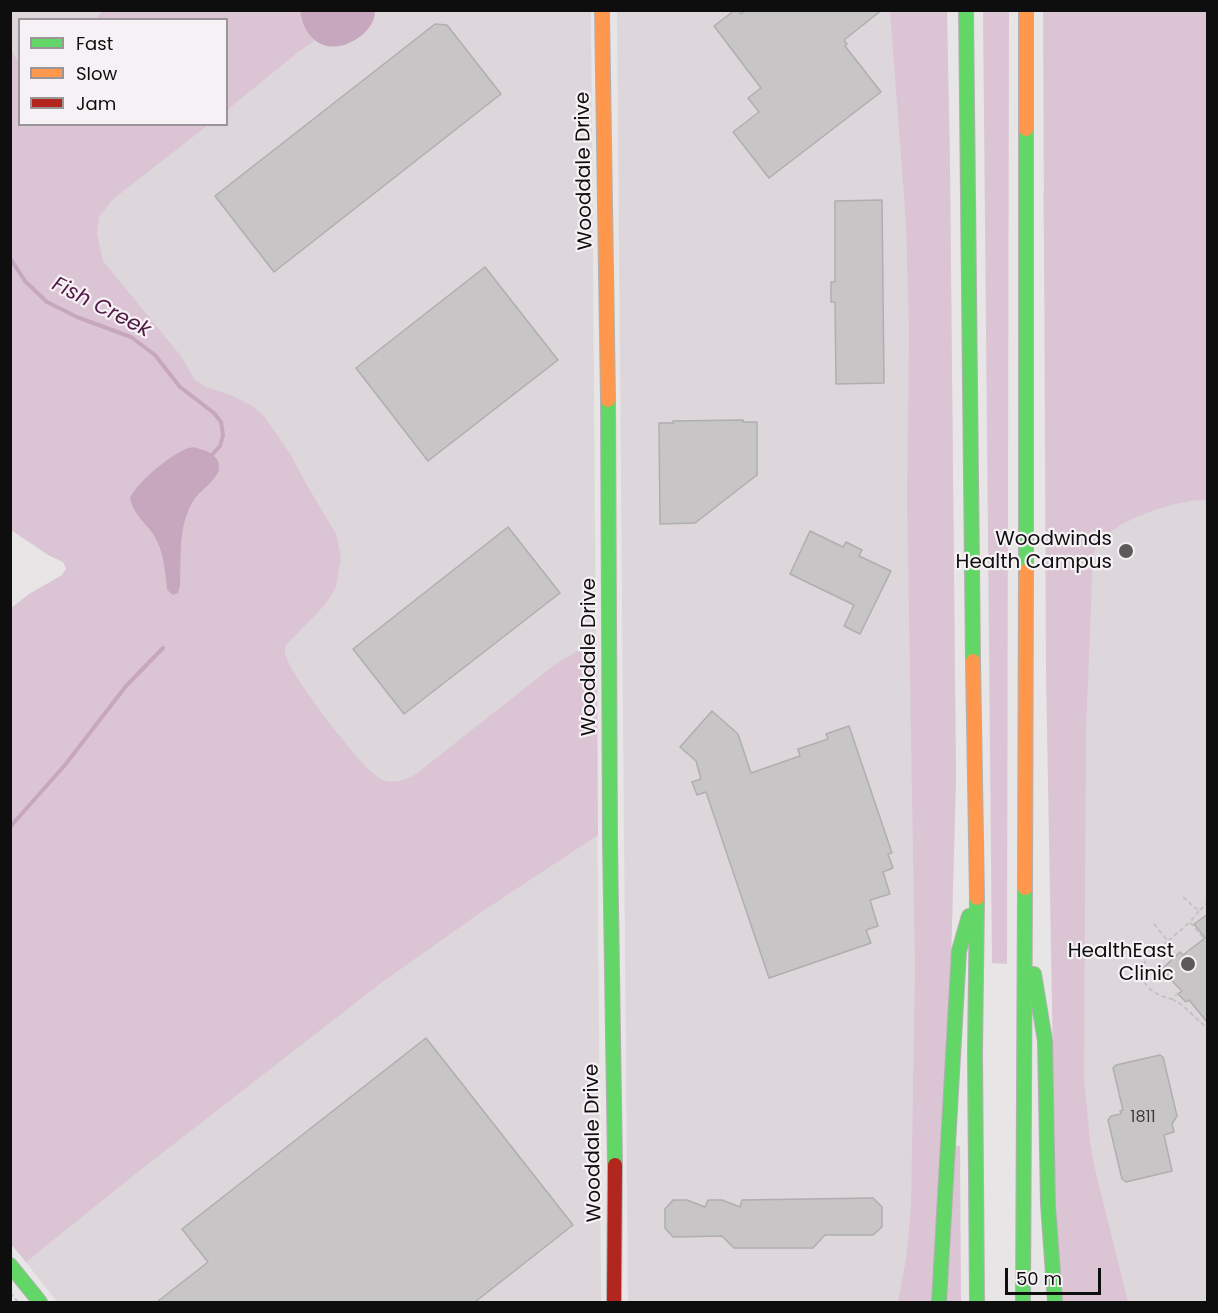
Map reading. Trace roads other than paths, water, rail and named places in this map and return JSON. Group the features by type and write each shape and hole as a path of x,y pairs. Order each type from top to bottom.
{"main road":[{"name":"Wooddale Drive","path":"602,10 608,319 609,815 615,1188 614,1302"},
{"path":"966,10 970,474 977,886 975,1064 978,1302"},
{"path":"1023,1302 1026,860 1026,10"},
{"path":"939,1302 959,951 977,886"},
{"path":"1024,911 1045,1041 1048,1204 1055,1302"},
{"path":"10,1265 40,1302"}],"waterway":[{"name":"Fish Creek","path":"10,258 25,281 47,302 77,317 131,337 155,355 180,387 214,413 221,422 223,435 220,446 210,457"},
{"name":"Fish Creek","path":"10,827 65,765 126,686 163,648"}],"place":[{"name":"Woodwinds Health Campus","path":"1126,551"},
{"name":"HealthEast Clinic","path":"1188,964"}]}
